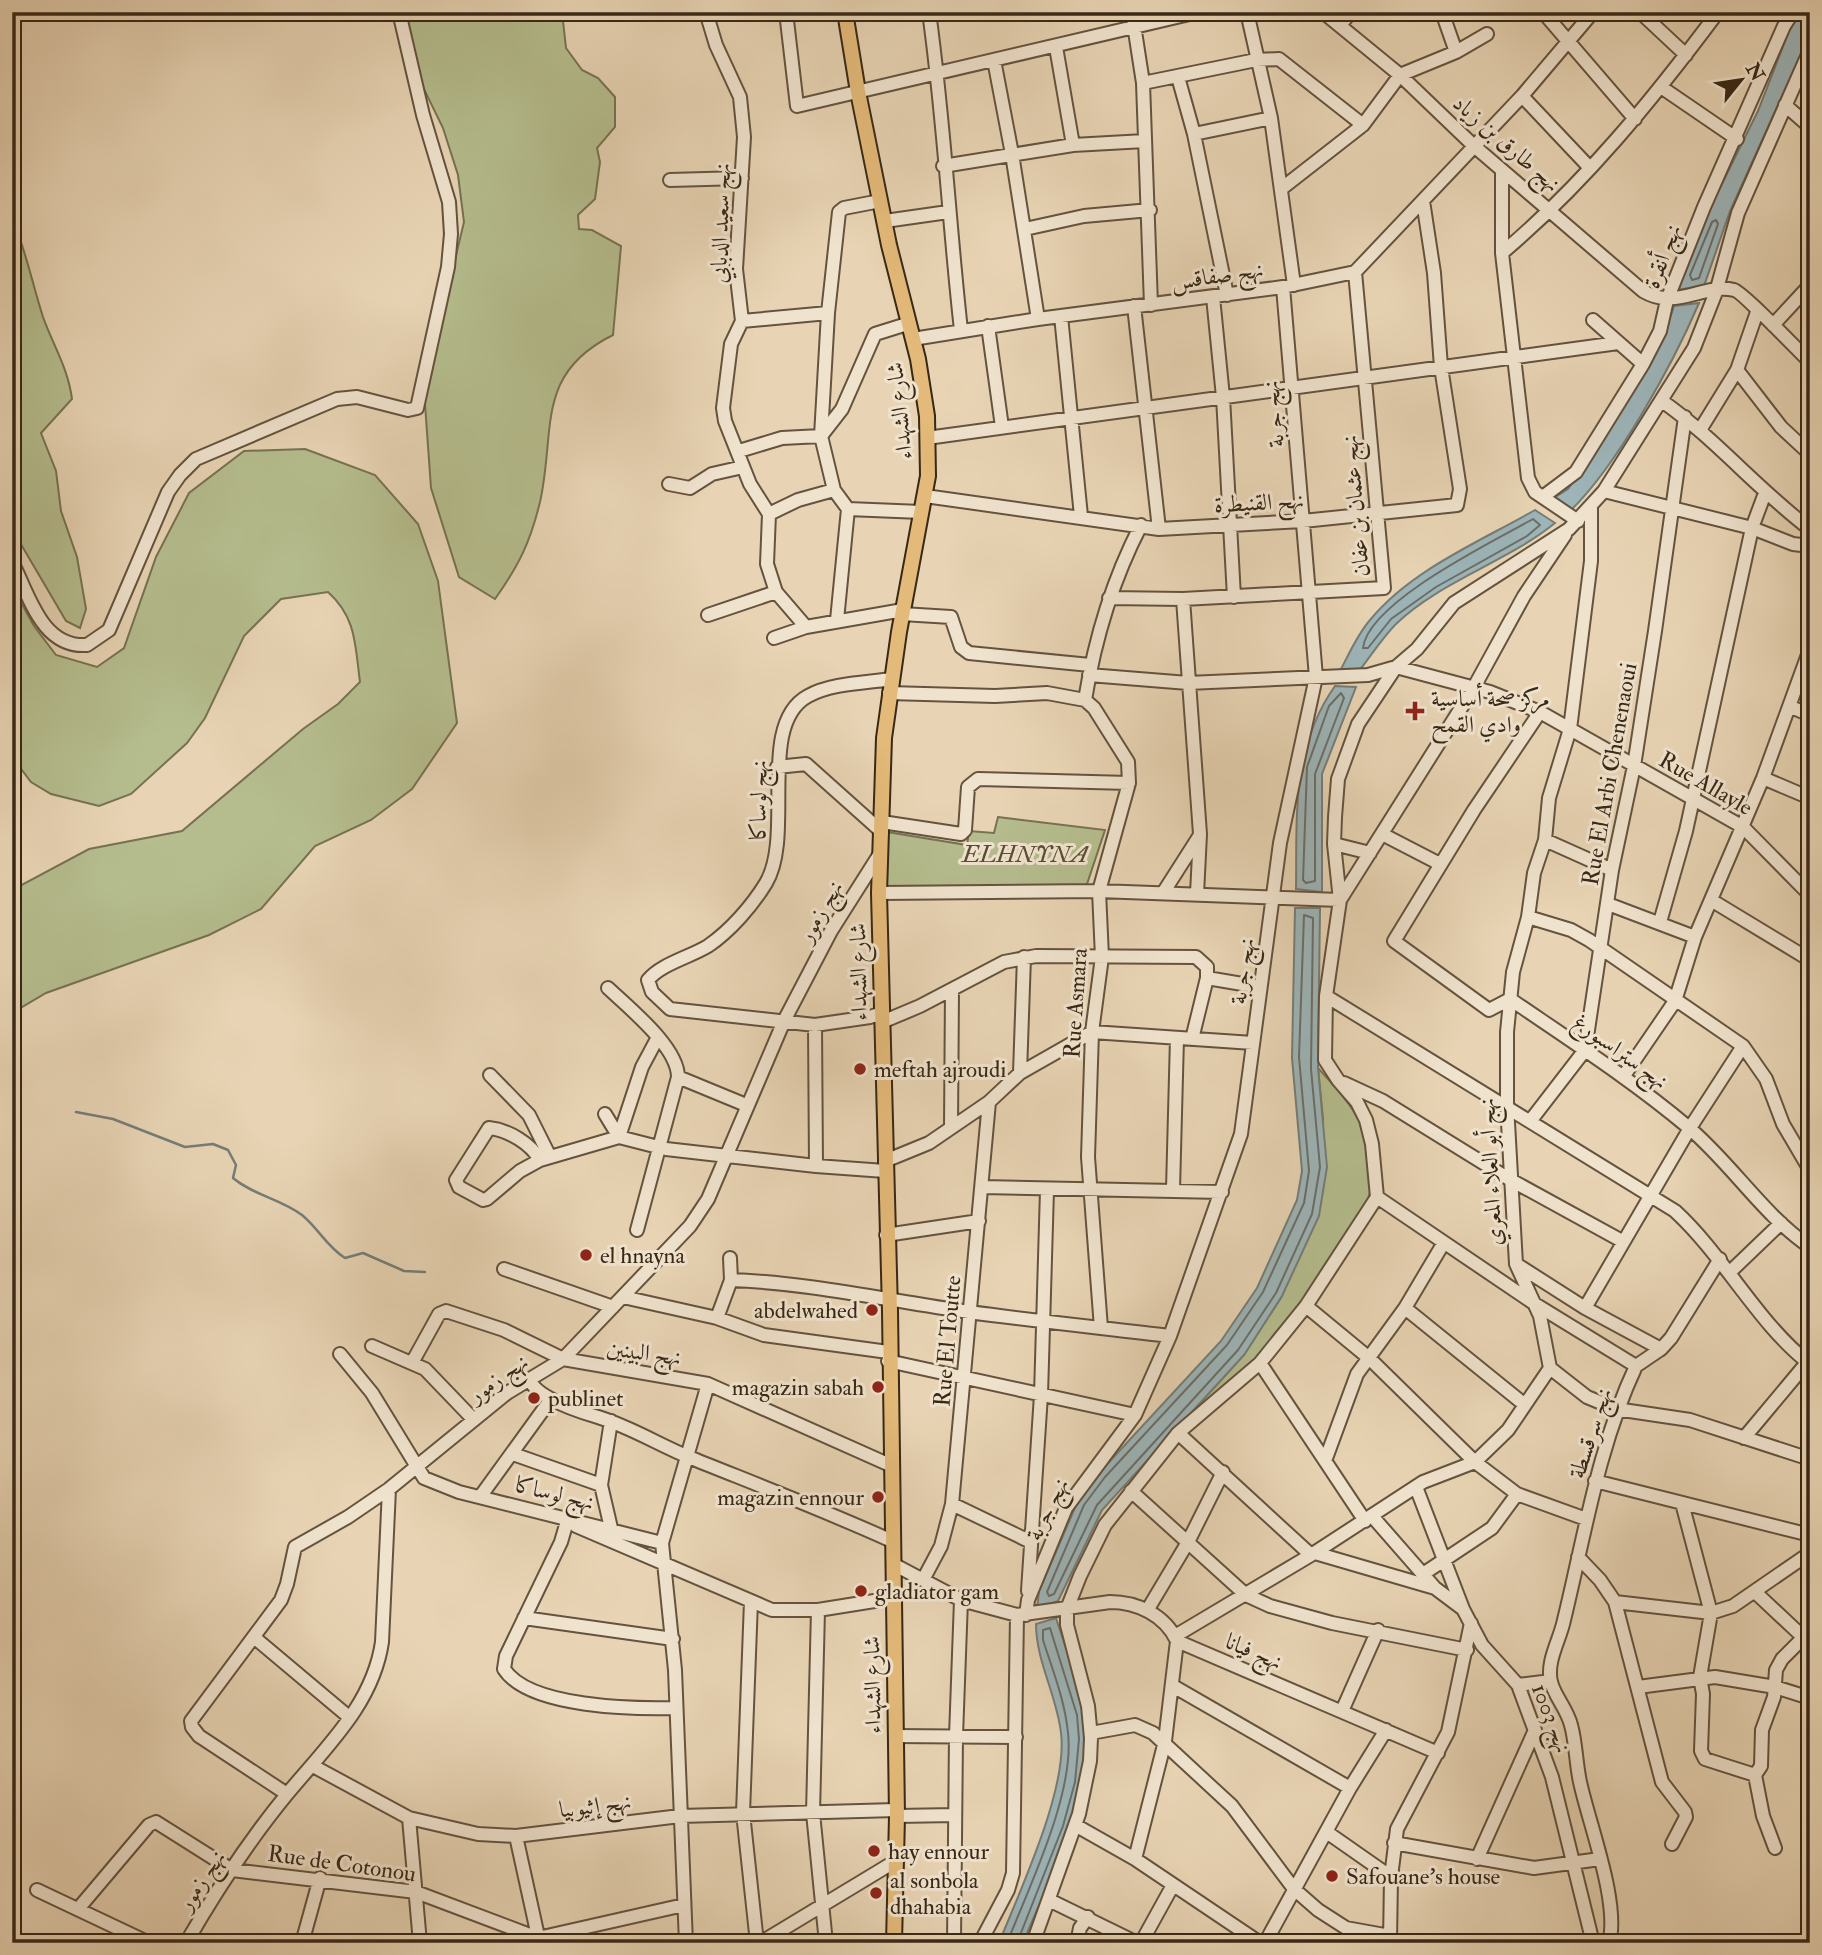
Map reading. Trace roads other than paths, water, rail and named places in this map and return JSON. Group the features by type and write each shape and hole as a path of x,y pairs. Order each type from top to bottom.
{"main road":[{"name":"شارع الشهداء","path":"845,12 880,201 926,406 927,438 925,496 903,612 884,738 879,893 893,1564 896,1813 894,1943"}],"street":[{"path":"12,562 41,621 53,636 63,643 87,645 109,630 168,492 196,459 337,399 357,397 408,410 417,408 448,267 452,234 449,202 423,115 399,12"},
{"name":"نهج سعيد الدبابي","path":"706,12 716,45 740,97 744,137 736,269 742,321 731,344 723,408 729,432 739,451 754,494 769,514"},
{"path":"786,12 797,106 1198,12"},
{"path":"929,12 938,73 943,166 961,330"},
{"path":"1132,12 1143,83 1150,210 1151,305"},
{"name":"نهج جربة","path":"980,1943 1008,1890 1013,1874 1021,1615 1066,1508 1135,1415 1170,1336 1241,1134 1280,842 1316,677 1292,388 1281,189 1271,118 1247,12"},
{"name":"نهج طارق بن زياد","path":"1323,12 1400,75 1474,146 1552,210 1643,291 1672,299"},
{"path":"1340,25 1351,12"},
{"path":"1442,12 1456,52"},
{"path":"1543,12 1635,119"},
{"path":"1355,272 1522,96 1594,12"},
{"path":"1640,12 1686,55"},
{"path":"1502,253 1552,210 1635,119 1718,12"},
{"name":"نهج أنقرة","path":"1546,499 1576,472 1643,364 1660,331 1704,207 1737,139 1784,26 1793,12"},
{"path":"1281,189 1363,125 1400,75 1456,52 1487,34"},
{"path":"1056,47 1073,145"},
{"path":"1033,1943 1086,1787 1091,1734 1088,1706 1063,1609 1105,1525 1178,1433 1260,1363 1306,1306 1377,1197 1373,1144 1366,1120 1357,1101 1325,1060 1326,996 1340,900 1334,844 1338,779 1349,747 1376,694 1396,667 1416,649 1454,603 1573,523 1591,508 1604,491 1694,348 1738,213 1810,50"},
{"path":"1143,83 1256,60 1279,59 1363,125"},
{"path":"993,60 1012,154 1038,319"},
{"path":"1178,78 1194,134 1227,295"},
{"path":"1661,87 1737,139"},
{"path":"1522,96 1590,168"},
{"path":"1785,105 1810,127"},
{"path":"1194,134 1271,118"},
{"path":"943,166 1073,145 1145,141"},
{"path":"1502,170 1502,253 1528,478 1535,492 1573,523"},
{"path":"670,180 742,178"},
{"path":"837,620 848,509 834,490 821,436 828,313 839,212 844,208 880,201"},
{"path":"1423,201 1434,273 1441,367"},
{"path":"1025,229 1084,216 1150,210"},
{"path":"885,221 948,212"},
{"name":"نهج صفاقس","path":"912,339 988,326 1288,286 1355,272"},
{"name":"نهج عثمان بن عفان","path":"1109,598 1183,599 1384,588 1355,272"},
{"path":"1773,325 1810,285"},
{"path":"1672,299 1710,293 1741,293 1757,312 1810,362"},
{"path":"1213,297 1223,397 1234,597"},
{"path":"1133,306 1160,529"},
{"path":"1700,430 1737,370 1757,312"},
{"path":"742,321 828,313"},
{"path":"1060,316 1073,417 1081,516"},
{"path":"1593,320 1643,364"},
{"path":"739,451 782,438 821,436 842,409 875,334 907,324"},
{"path":"988,326 1002,427"},
{"path":"927,438 1618,343"},
{"name":"نهح القنيطرة","path":"925,496 1160,529 1303,521 1451,508 1460,500 1441,367"},
{"path":"1737,370 1781,426 1810,454"},
{"path":"1662,401 1685,417 1765,493 1809,527 1793,544"},
{"name":"Rue El Arbi Chenenaoui","path":"1531,1120 1585,1050 1612,870 1634,766 1685,417"},
{"path":"669,484 690,488 712,474 743,467"},
{"path":"806,626 776,592 767,564 769,514 798,500 834,490"},
{"path":"1604,491 1752,528 1793,544 1810,546"},
{"path":"1660,922 1693,799 1752,528 1765,493"},
{"name":"نهج أبو العلاء المعري","path":"1550,1368 1535,1304 1516,1264 1509,1179 1507,1105 1510,999 1513,972 1528,917 1534,873 1545,840 1549,798 1570,729 1591,561 1591,508"},
{"path":"848,509 921,512"},
{"path":"1340,900 1473,689 1524,596 1573,523"},
{"path":"1085,701 1089,670 1109,598 1141,525"},
{"path":"708,615 776,592"},
{"path":"1183,599 1200,834 1197,894"},
{"path":"774,638 806,626 903,612 951,617 961,648 969,653 1188,683 1368,675 1396,667"},
{"path":"1623,1077 1675,1001 1695,937 1763,778 1810,649"},
{"name":"Rue Allayle","path":"1396,667 1490,692 1540,712 1743,827 1810,895"},
{"name":"نهج لوساكا","path":"1085,701 1038,693 995,696 891,686 832,688 803,699 787,723 777,766 779,843 768,880 744,912 718,938 653,974 648,984 670,1009 815,1025 882,1017 952,990 1004,962 1024,957 1196,957 1207,967 1207,978"},
{"name":"Rue Asmara","path":"1085,701 1094,708 1128,762 1131,772 1099,891 1102,957 1092,1032 1088,1157 1101,1328"},
{"path":"1791,707 1810,715"},
{"path":"1510,999 1489,1010 1394,941 1440,864 1540,712"},
{"path":"777,766 806,764 882,827 961,834 965,830 969,784 978,779 1129,783"},
{"path":"1763,778 1810,798"},
{"path":"1163,893 1200,834"},
{"path":"1382,834 1440,864"},
{"path":"1545,840 1612,870"},
{"path":"1334,844 1370,853"},
{"name":"نهج زمور","path":"186,1943 232,1870 287,1794 313,1766 368,1689 379,1662 388,1489 507,1393 562,1359 690,1226 708,1199 784,1021 831,931 881,852"},
{"path":"879,893 1099,891 1340,900"},
{"path":"1711,900 1810,960"},
{"path":"1608,904 1695,937"},
{"path":"1528,917 1571,930 1743,1046 1766,1079 1783,1124 1810,1170"},
{"path":"1020,1073 1024,957"},
{"path":"1192,1039 1207,978 1260,987"},
{"path":"608,988 658,1037 676,1064 678,1077 637,1230"},
{"path":"951,1127 952,990"},
{"path":"1326,996 1651,1194 1703,1237 1784,1340 1809,1362 1744,1438"},
{"name":"نهج ستراسبورغ","path":"1510,999 1623,1077 1690,1128 1781,1223 1810,1247"},
{"path":"815,1025 816,1166"},
{"path":"545,1159 526,1143 489,1128 456,1180 459,1187 483,1200 487,1199 520,1171 545,1159 619,1137 657,1148 816,1166 885,1166 909,1154 989,1102 1020,1073 1092,1032 1253,1043"},
{"path":"619,1137 642,1067 658,1037"},
{"path":"1173,1189 1177,1038"},
{"path":"1586,1308 1622,1241 1743,1046"},
{"path":"490,1075 529,1115 545,1159"},
{"path":"678,1077 746,1105"},
{"path":"1338,1080 1383,1101 1509,1179 1622,1241"},
{"name":"Rue El Toutte","path":"924,1578 941,1546 952,1504 989,1102"},
{"path":"605,1114 619,1137"},
{"path":"983,1187 1222,1192"},
{"path":"1028,1600 1029,1541 1041,1395 1047,1190"},
{"name":"نهج سرقسطة","path":"1377,1197 1443,1244 1636,1366 1616,1409 1595,1481 1563,1624 1552,1657 1551,1681"},
{"path":"886,1235 979,1221"},
{"path":"1731,1271 1781,1223"},
{"path":"1325,1461 1357,1374 1405,1308 1443,1244"},
{"path":"717,1318 732,1280 730,1258"},
{"path":"1636,1366 1661,1349 1671,1338 1720,1259"},
{"path":"1516,1264 1586,1308 1661,1349"},
{"path":"504,1269 613,1307"},
{"path":"732,1280 769,1281 889,1297 970,1312 1170,1336"},
{"path":"623,1297 717,1318 764,1335 888,1357 965,1378 1135,1415"},
{"path":"1306,1306 1368,1358 1475,1462 1517,1494 1586,1519"},
{"path":"1405,1308 1525,1405"},
{"name":"نهج البينين","path":"413,1361 439,1314 446,1311 504,1330 562,1359 708,1384 890,1465"},
{"path":"372,1346 413,1361 443,1387 474,1420"},
{"name":"نهج لوساكا","path":"340,1354 372,1393 424,1478 435,1484 480,1497 550,1513 567,1520 611,1528 663,1544"},
{"name":"نهج 1003","path":"1260,1363 1325,1461 1369,1519 1435,1588 1463,1609 1482,1645 1518,1685 1552,1777 1593,1943"},
{"path":"1135,1859 1165,1741 1176,1639 1416,1487 1475,1462 1508,1430 1550,1368 1587,1397 1616,1409 1690,1420 1810,1459"},
{"path":"530,1380 531,1386 551,1399 611,1421 687,1457 812,1505 892,1541"},
{"path":"686,1943 673,1639 663,1544 708,1384"},
{"path":"480,1497 551,1399"},
{"path":"611,1421 601,1485 611,1528"},
{"path":"1178,1433 1313,1554 1435,1588"},
{"path":"513,1454 601,1485"},
{"path":"893,1564 924,1578 961,1600 1021,1615 1123,1602 1148,1609 1188,1542 1223,1472"},
{"path":"1595,1481 1810,1535"},
{"path":"1416,1487 1463,1609"},
{"path":"287,1794 199,1736 191,1724 255,1638 285,1592 292,1552 299,1543 348,1517 388,1489"},
{"path":"1131,1491 1246,1595 1270,1606 1332,1623 1378,1630 1467,1650"},
{"path":"1423,1574 1492,1528 1517,1494"},
{"path":"1682,1503 1710,1613 1700,1678 1702,1755 1705,1759 1755,1776"},
{"path":"952,1504 1029,1541"},
{"path":"676,1708 631,1710 588,1705 521,1684 507,1673 504,1662 561,1542 567,1520 751,1601 783,1612 818,1610 893,1598"},
{"path":"1615,1602 1710,1613 1733,1606 1810,1553"},
{"path":"1578,1557 1600,1580 1615,1602 1662,1782 1686,1817 1672,1844"},
{"path":"1755,1592 1806,1634 1782,1659 1776,1670 1775,1687 1762,1730 1761,1766 1755,1776 1763,1816 1775,1848"},
{"path":"954,1943 956,1736 961,1600"},
{"path":"751,1601 743,1813 763,1942 894,1862"},
{"name":"نهج فيانا","path":"1148,1609 1176,1639 1438,1753"},
{"path":"818,1610 813,1813 826,1943"},
{"path":"524,1618 673,1639"},
{"path":"1091,1734 1135,1725 1165,1741 1232,1806 1294,1889 1346,1928 1390,1939 1391,1877 1397,1829 1447,1732 1471,1623"},
{"path":"1342,1711 1378,1630"},
{"path":"255,1638 349,1717"},
{"path":"1637,1687 1700,1678 1775,1687 1810,1698"},
{"path":"1518,1685 1551,1681 1571,1726 1586,1812 1600,1859 1610,1916 1609,1943"},
{"path":"1173,1686 1350,1788"},
{"path":"1075,1825 1135,1859 1263,1943 1328,1833 1350,1788 1386,1730"},
{"path":"1477,1859 1535,1730"},
{"path":"895,1736 1016,1737"},
{"name":"نهج إثيوبيا","path":"313,1766 409,1818 478,1834 516,1836 680,1816 743,1813 955,1815"},
{"path":"409,1818 420,1943"},
{"name":"Rue de Cotonou","path":"78,1909 152,1822 161,1824 232,1870 320,1878 416,1892 539,1940"},
{"path":"1328,1833 1391,1877"},
{"path":"516,1836 539,1940 684,1905"},
{"path":"1394,1843 1534,1868 1600,1859"},
{"path":"302,1943 320,1878"},
{"path":"1049,1900 1139,1943 1173,1885"},
{"path":"37,1890 149,1943"},
{"path":"1077,1943 1080,1928 1088,1917"}],"water":[{"path":"1801,12 1810,12 1810,34 1730,211 1704,286 1676,290 1710,208 1758,111 1789,31"},
{"path":"1699,303 1659,384 1605,470 1568,513 1549,501 1568,489 1615,421 1667,327 1674,306"},
{"path":"1535,510 1555,523 1536,537 1413,609 1391,629 1359,671 1340,671 1365,626 1405,586 1447,558"},
{"path":"1335,686 1356,687 1322,774 1322,892 1296,889 1299,784 1310,734"},
{"path":"1295,908 1320,908 1318,1068 1327,1167 1319,1216 1282,1296 1244,1355 1102,1510 1058,1601 1037,1609 1039,1591 1078,1501 1099,1473 1221,1341 1257,1288 1297,1200 1302,1171 1292,1058"},
{"path":"1056,1618 1076,1677 1083,1708 1085,1765 1065,1843 1023,1943 999,1943 1041,1839 1057,1782 1061,1733 1039,1651 1036,1624"}],"waterway":[{"path":"76,1112 113,1119 185,1147 213,1144 228,1150 236,1165 233,1178 249,1189 302,1215 345,1258 363,1253 404,1271 425,1272"}],"place":[{"name":"مركز صحة أساسية وادي القمح","path":"1415,711"},
{"name":"meftah ajroudi","path":"860,1069"},
{"name":"el hnayna","path":"586,1255"},
{"name":"abdelwahed","path":"872,1310"},
{"name":"magazin sabah","path":"878,1387"},
{"name":"publinet","path":"534,1398"},
{"name":"magazin ennour","path":"878,1497"},
{"name":"gladiator gam","path":"861,1591"},
{"name":"hay ennour","path":"874,1851"},
{"name":"Safouane's house","path":"1332,1876"},
{"name":"al sonbola dhahabia","path":"876,1893"}],"park label":[{"name":"ELHNYNA","path":"1025,854"}]}
